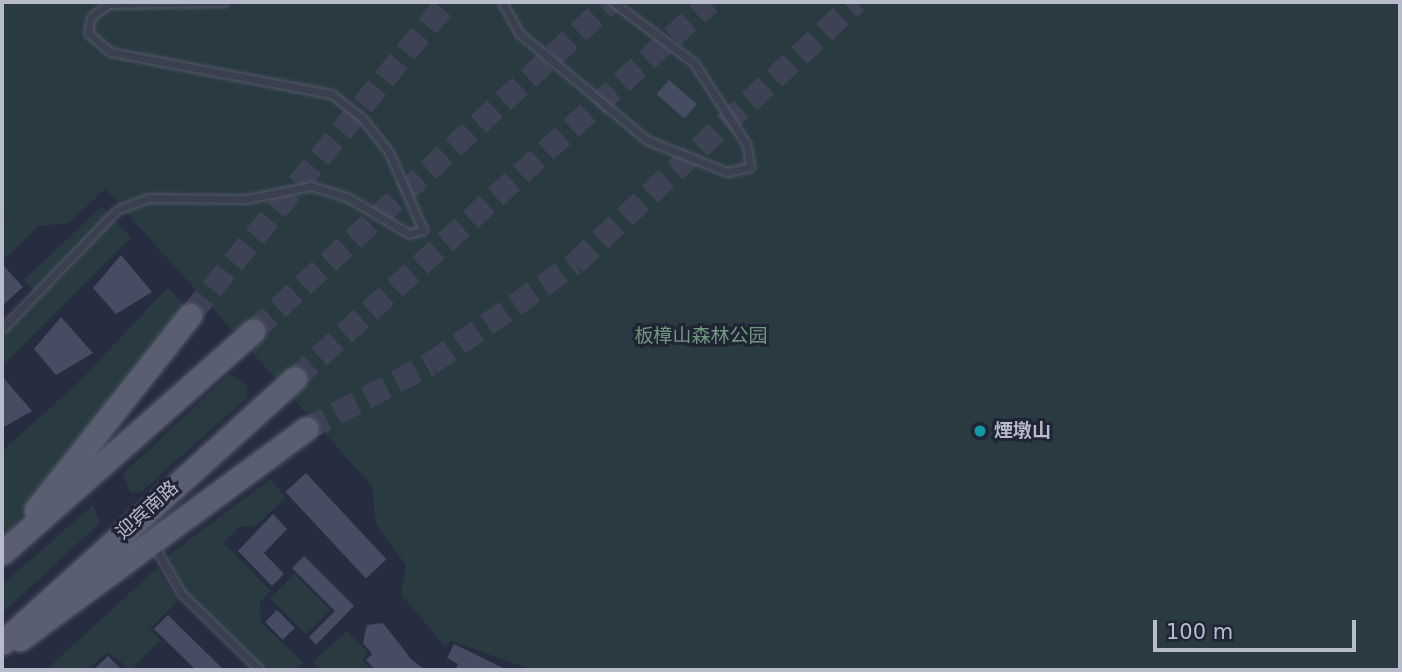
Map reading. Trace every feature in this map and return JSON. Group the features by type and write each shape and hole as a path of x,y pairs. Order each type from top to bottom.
{"main road":[{"path":"2,552 190,315"},
{"path":"2,552 253,331"},
{"name":"迎宾南路","path":"2,643 294,379"},
{"path":"2,649 48,622 152,541 306,429"}],"lane":[{"path":"2,329 117,210 149,198 236,200 311,186 346,197 409,234 424,230 389,152 362,118 331,94 110,52 88,33 91,17 108,4 224,2"},
{"path":"502,2 519,33 647,140 727,172 750,167 747,145 694,64 613,2"},
{"path":"152,541 181,593 261,670"}],"green space":[{"name":"板樟山森林公园","path":"2,2 1400,2 1400,670 533,670 451,641 445,646 401,595 406,565 376,524 372,486 105,189 69,223 30,227 2,214"},
{"path":"102,206 131,238 2,367 2,336 38,296 24,280"},
{"path":"2,215 37,228 2,261"},
{"path":"168,287 189,311 2,540 2,451 80,381"},
{"path":"229,374 247,385 248,397 141,492 130,492 123,474"},
{"path":"270,479 286,498 254,527 240,526 224,543 271,591 260,602 261,622 303,663 295,670 265,670 184,591 166,557"},
{"path":"93,505 100,523 2,613 2,585"},
{"path":"157,568 177,601 150,629 161,640 131,670 108,652 87,670 46,670"},
{"path":"294,574 330,610 306,634 270,598"},
{"path":"347,631 368,653 362,659 372,670 320,670 313,662"}],"building":[{"path":"669,80 697,104 684,119 657,94"},
{"path":"121,255 152,292 116,314 93,288"},
{"path":"2,264 23,287 2,306"},
{"path":"61,317 93,353 56,375 34,349"},
{"path":"2,376 32,411 2,428"},
{"path":"306,473 386,559 366,578 286,492"},
{"path":"273,514 287,529 264,553 284,574 272,586 238,551"},
{"path":"304,556 354,606 316,645 309,637 335,611 292,568"},
{"path":"277,610 295,628 283,640 265,622"},
{"path":"168,615 224,670 196,670 154,629"},
{"path":"383,623 411,659 425,670 375,670 366,660 372,654 363,643 367,625"},
{"path":"454,644 507,670 455,670 458,664 447,658"},
{"path":"108,656 122,670 93,670"}],"tunnel":[{"path":"190,315 447,2"},
{"path":"253,331 611,2"},
{"path":"294,379 710,2"},
{"path":"306,429 431,363 575,263 856,2"}],"place":[{"name":"煙墩山","path":"980,431"}]}
